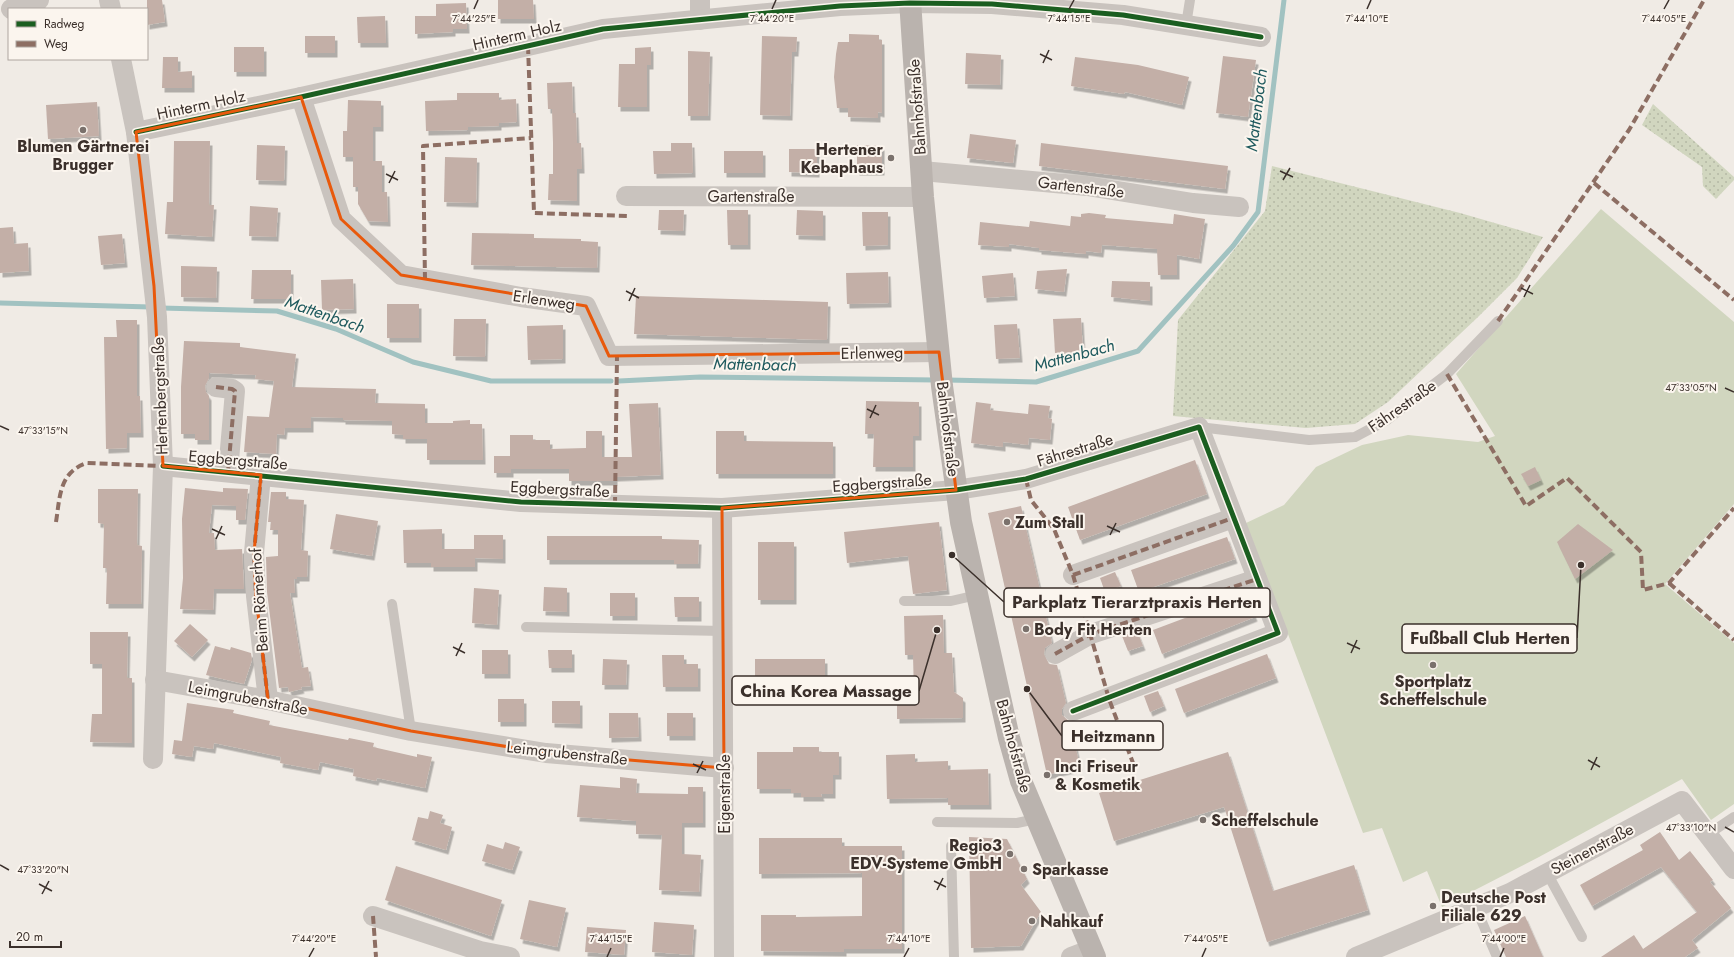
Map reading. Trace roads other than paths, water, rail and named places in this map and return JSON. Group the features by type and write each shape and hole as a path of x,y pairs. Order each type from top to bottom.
{"street":[{"path":"13,8 39,0"},
{"path":"700,0 700,20"},
{"name":"Hinterm Holz","path":"136,132 301,97 603,29 840,6 910,2 1094,6 1123,15 1261,37"},
{"name":"Bahnhofstraße","path":"910,2 923,197 942,386 961,522 1009,738 1021,781 1093,953"},
{"name":"Hertenbergstraße","path":"121,60 136,132 157,317 163,466 153,759"},
{"name":"Erlenweg","path":"301,97 341,218 401,275 521,297 586,306 609,356 940,358"},
{"name":"Gartenstraße","path":"922,171 1087,186 1193,203 1239,207"},
{"name":"Gartenstraße","path":"626,196 923,197"},
{"name":"Eggbergstraße","path":"216,387 232,389 235,391 228,472"},
{"path":"1073,711 1278,633 1198,427"},
{"name":"Fährestraße","path":"956,490 1026,479 1198,427"},
{"name":"Eggbergstraße","path":"163,466 521,502 722,508 956,490"},
{"name":"Beim Römerhof","path":"261,475 254,553 255,582 268,700"},
{"name":"Eigenstraße","path":"722,508 724,957"},
{"path":"1073,576 1233,518"},
{"path":"1055,654 1091,634 1257,579"},
{"name":"Leimgrubenstraße","path":"156,680 268,700 411,731 546,753 724,768"},
{"name":"Steinenstraße","path":"1356,957 1510,893 1682,801 1734,869"},
{"path":"373,916 480,950 510,957"},
{"path":"1071,957 1093,953"}],"lane":[{"path":"1186,25 1190,0"},
{"name":"Fährestraße","path":"1198,427 1309,440 1355,437 1387,420 1447,374 1498,321"},
{"path":"904,601 951,601 977,595"},
{"path":"392,604 411,731"},
{"path":"526,627 723,631"},
{"path":"1707,835 1734,817"},
{"path":"937,822 1017,823 1036,819"},
{"path":"951,846 954,957"},
{"path":"1547,873 1582,937"},
{"path":"1476,908 1497,957"}],"waterway":[{"name":"Mattenbach","path":"947,380 1036,382 1138,351 1233,246 1258,212 1284,0"},
{"name":"Mattenbach","path":"0,303 151,307"},
{"name":"Mattenbach","path":"161,308 277,311 336,329 413,362 491,381 611,381"},
{"name":"Mattenbach","path":"619,381 700,377 935,380"}],"place":[{"name":"Blumen Gärtnerei Brugger","path":"83,130"},
{"name":"Hertener Kebaphaus","path":"891,158"},
{"name":"Zum Stall","path":"1007,522"},
{"name":"Parkplatz Tierarztpraxis Herten","path":"952,555"},
{"name":"Fußball Club Herten","path":"1581,565"},
{"name":"Body Fit Herten","path":"1026,629"},
{"name":"China Korea Massage","path":"937,630"},
{"name":"Sportplatz Scheffelschule","path":"1433,665"},
{"name":"Heitzmann","path":"1027,689"},
{"name":"Inci Friseur & Kosmetik","path":"1047,775"},
{"name":"Scheffelschule","path":"1203,820"},
{"name":"Regio3 EDV-Systeme GmbH","path":"1010,854"},
{"name":"Sparkasse","path":"1024,869"},
{"name":"Deutsche Post Filiale 629","path":"1433,906"},
{"name":"Nahkauf","path":"1032,921"}]}
